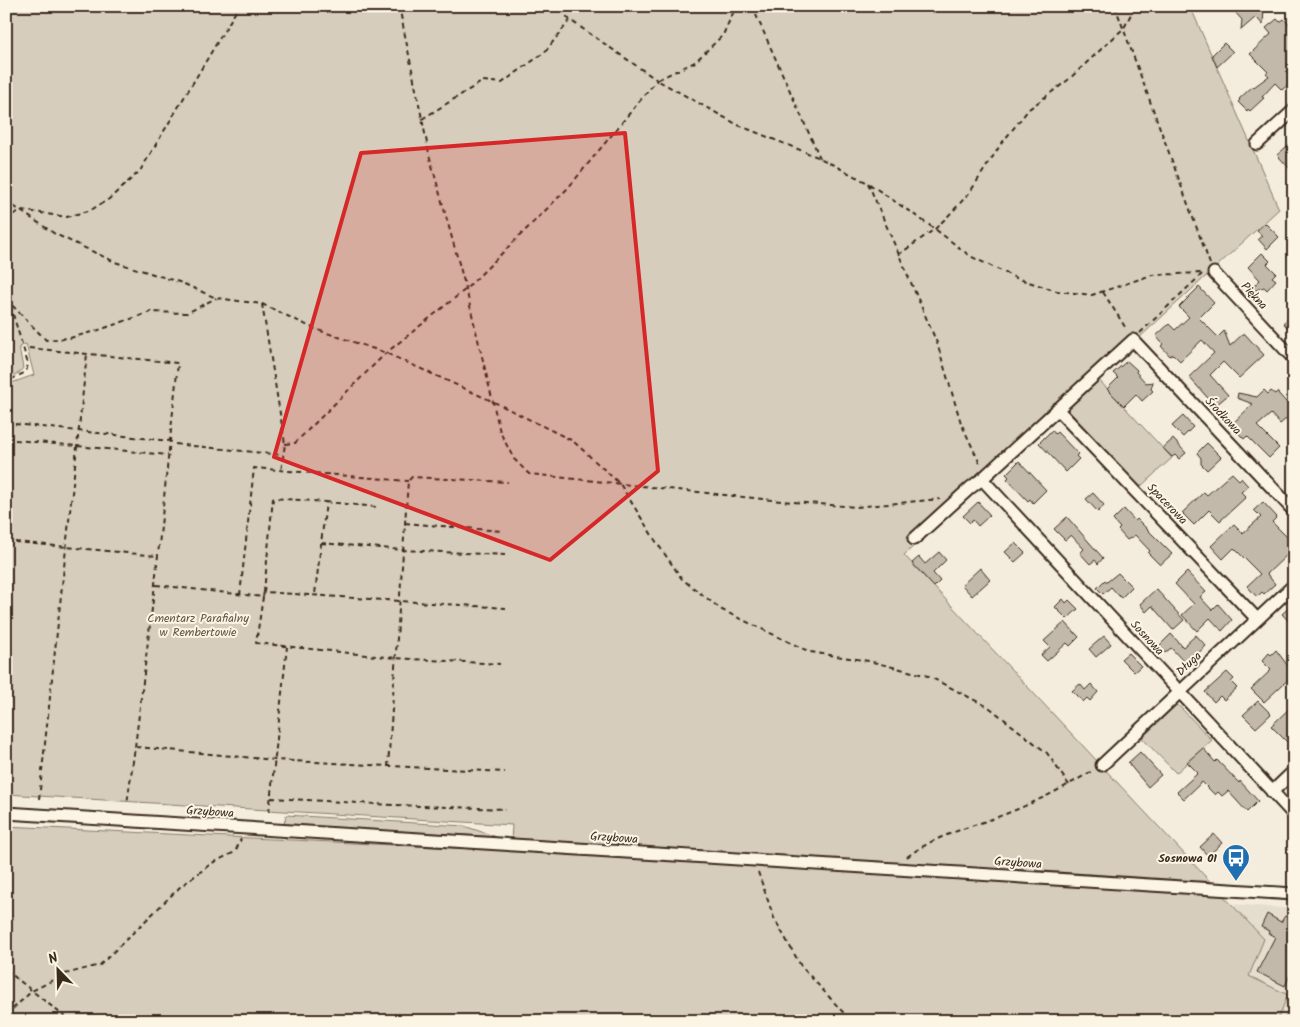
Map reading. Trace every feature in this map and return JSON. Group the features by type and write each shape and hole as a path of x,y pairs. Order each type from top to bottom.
{"street":[{"path":"1258,144 1294,110"},
{"name":"Piękna","path":"1214,273 1294,359"},
{"path":"914,539 1133,340"},
{"name":"Środkowa","path":"1133,340 1294,512"},
{"name":"Spacerowa","path":"1057,409 1257,619"},
{"name":"Sosnowa","path":"982,479 1294,815"},
{"name":"Długa","path":"1102,764 1294,585"},
{"path":"1272,792 1294,771"},
{"name":"Grzybowa","path":"6,813 1294,894"}],"path":[{"path":"6,219 21,210 67,217 91,210 109,199 140,172 239,6"},
{"path":"399,6 430,158 466,289 500,432 514,459 529,474 762,499 856,506 941,499"},
{"path":"557,6 570,20 657,80 738,125 820,158 868,183 935,229 970,256 1016,278 1057,291 1092,295 1102,291 1152,274 1204,272 1133,340 1102,291"},
{"path":"285,444 295,444 386,353 466,289 568,188 657,80 695,62 723,35 732,15 739,6"},
{"path":"752,6 820,158"},
{"path":"1115,6 1214,273"},
{"path":"898,255 935,229 970,192 1001,144 1029,108 1068,80 1124,28 1135,6"},
{"path":"422,119 483,81 502,83 545,52 570,20"},
{"path":"868,183 937,343 961,422 982,470 982,479"},
{"path":"6,201 55,234 114,262 182,283 216,298 262,304 315,330 386,353 494,402 573,441 620,484 682,579 722,610 810,652 869,661 928,676 990,708 1047,753 1069,785"},
{"path":"6,288 7,300 28,364 26,372 6,382"},
{"path":"7,300 46,340 70,338 151,312 187,313 216,298"},
{"path":"262,304 285,444 281,471"},
{"path":"29,348 178,362 155,584 136,748 127,804"},
{"path":"39,799 87,354"},
{"path":"6,423 170,441 174,444 283,455"},
{"path":"6,439 168,455"},
{"path":"240,595 254,468 408,481"},
{"path":"388,767 408,481 412,477 508,482"},
{"path":"377,507 273,498 264,592 256,643 395,658 500,664"},
{"path":"315,595 326,502"},
{"path":"405,524 502,531"},
{"path":"6,541 158,556"},
{"path":"321,543 505,556"},
{"path":"155,584 263,597"},
{"path":"264,592 506,608"},
{"path":"269,812 287,647"},
{"path":"136,748 275,760 505,772"},
{"path":"907,857 921,846 951,833 1012,812 1069,785 1102,764"},
{"path":"271,798 394,805 506,808"},
{"path":"6,1016 32,991 65,974 100,965 180,887 212,863 235,852 247,828"},
{"path":"754,861 774,918 801,966 851,1021"},
{"path":"6,970 70,1021"}],"highlighted area":[{"path":"625,133 658,471 550,560 274,457 361,153"}],"shaded area":[{"path":"1231,904 1294,909 1294,1021 1277,1021 1287,995 1249,977 1264,939"}],"green space":[{"name":"Cmentarz Parafialny w Rembertowie","path":"6,6 1190,6 1279,209 1139,338 1137,334 1132,335 1050,411 908,537 915,545 904,555 1264,939 1249,976 1288,995 1277,1021 6,1021 6,826 495,850 511,844 512,825 6,794 6,385 34,375 26,344 19,347 23,368 19,373 6,378"},
{"path":"1097,378 1172,458 1140,487 1065,407"},
{"path":"1177,704 1212,740 1176,773 1142,738"},
{"path":"286,815 464,826 497,837 284,824"}],"building":[{"path":"1241,6 1266,6 1264,8 1263,25 1256,17 1241,30 1242,20 1235,12"},
{"path":"1277,19 1280,22 1284,19 1294,29 1294,79 1282,90 1275,83 1262,97 1264,98 1250,111 1248,109 1247,111 1238,102 1239,99 1253,86 1269,76 1266,73 1268,72 1250,54 1271,34 1266,28"},
{"path":"1224,43 1233,52 1217,67 1212,55"},
{"path":"1294,140 1294,173 1277,155"},
{"path":"1265,223 1279,237 1267,249 1258,239 1262,236 1257,230"},
{"path":"1262,253 1270,261 1267,264 1276,273 1272,277 1276,280 1267,290 1264,287 1246,294 1260,280 1248,267"},
{"path":"1199,287 1214,303 1199,318 1218,337 1224,331 1230,346 1244,333 1264,355 1239,378 1223,362 1210,375 1228,395 1215,406 1189,377 1214,353 1202,340 1180,361 1173,354 1170,356 1161,346 1163,344 1156,336 1169,324 1175,330 1189,317 1179,307"},
{"path":"1294,313 1294,333 1283,323"},
{"path":"1127,361 1137,370 1136,372 1146,383 1153,382 1151,389 1153,391 1142,401 1136,394 1124,406 1107,389 1118,378 1113,373"},
{"path":"1264,390 1268,394 1271,391 1275,394 1277,392 1294,411 1294,427 1286,419 1280,424 1271,414 1257,426 1279,448 1269,458 1247,436 1244,439 1231,425 1253,404 1237,398 1238,393 1257,397"},
{"path":"1183,416 1193,427 1183,437 1172,426"},
{"path":"1052,430 1055,434 1057,432 1078,454 1076,456 1079,459 1066,472 1039,443"},
{"path":"1173,439 1186,453 1179,459 1175,455 1172,457 1163,448"},
{"path":"1207,443 1221,457 1207,470 1201,464 1201,458 1197,453"},
{"path":"1019,461 1046,490 1033,503 1030,499 1028,501 1007,479 1009,477 1006,474"},
{"path":"1232,473 1239,480 1241,478 1248,486 1241,492 1246,497 1220,521 1209,510 1194,525 1182,513 1204,492 1207,495"},
{"path":"1093,493 1104,505 1098,512 1086,499"},
{"path":"978,502 990,515 978,526 973,520 970,523 963,516"},
{"path":"1263,502 1277,517 1272,522 1288,538 1294,533 1294,558 1289,553 1267,574 1275,584 1264,594 1262,592 1257,597 1247,586 1260,574 1234,548 1223,559 1211,546 1234,524 1243,533 1261,517 1254,510"},
{"path":"1124,509 1135,521 1137,519 1172,554 1160,565 1148,553 1150,551 1135,535 1127,540 1118,530 1120,528 1113,520"},
{"path":"1067,517 1103,558 1098,564 1095,560 1090,564 1080,553 1084,549 1071,535 1065,540 1054,529"},
{"path":"1015,543 1025,553 1015,562 1005,552"},
{"path":"939,552 946,560 933,573 940,581 934,587 912,563 919,557 925,564"},
{"path":"980,568 990,580 972,596 962,585"},
{"path":"1187,572 1206,592 1200,597 1212,610 1218,604 1232,620 1222,631 1210,618 1197,631 1182,615 1194,604 1175,584"},
{"path":"1118,573 1132,587 1121,598 1111,587 1103,594 1097,588 1105,580 1107,582"},
{"path":"1156,589 1184,620 1173,630 1152,606 1146,612 1140,604"},
{"path":"1063,599 1066,603 1069,600 1078,609 1067,619 1055,607"},
{"path":"1294,603 1294,627 1282,614"},
{"path":"1065,622 1079,637 1070,646 1067,643 1047,661 1041,655 1050,647 1044,641"},
{"path":"1171,634 1183,647 1196,635 1206,646 1186,664 1171,648 1165,653 1159,646"},
{"path":"1104,636 1111,644 1096,657 1089,649"},
{"path":"1276,650 1294,674 1264,702 1251,689 1271,670 1262,661 1269,653 1271,655"},
{"path":"1128,653 1141,666 1134,672 1121,659"},
{"path":"1227,672 1234,679 1231,682 1237,688 1224,700 1220,696 1214,702 1205,692"},
{"path":"1080,684 1085,690 1091,684 1098,692 1090,701 1087,698 1083,702 1072,691"},
{"path":"1258,701 1271,714 1256,728 1243,715"},
{"path":"1294,704 1294,738 1288,743 1271,726"},
{"path":"1203,748 1215,762 1217,760 1239,783 1240,781 1258,801 1247,812 1228,791 1222,796 1218,792 1215,795 1202,782 1184,799 1177,792 1198,773 1187,762"},
{"path":"1140,752 1161,775 1148,787 1128,763"},
{"path":"1214,834 1222,843 1208,856 1200,847"},
{"path":"1267,914 1281,922 1285,916 1294,920 1294,967 1285,986 1257,972 1275,937 1261,927"}],"place":[{"name":"Sosnowa 01","path":"1236,882"}]}
